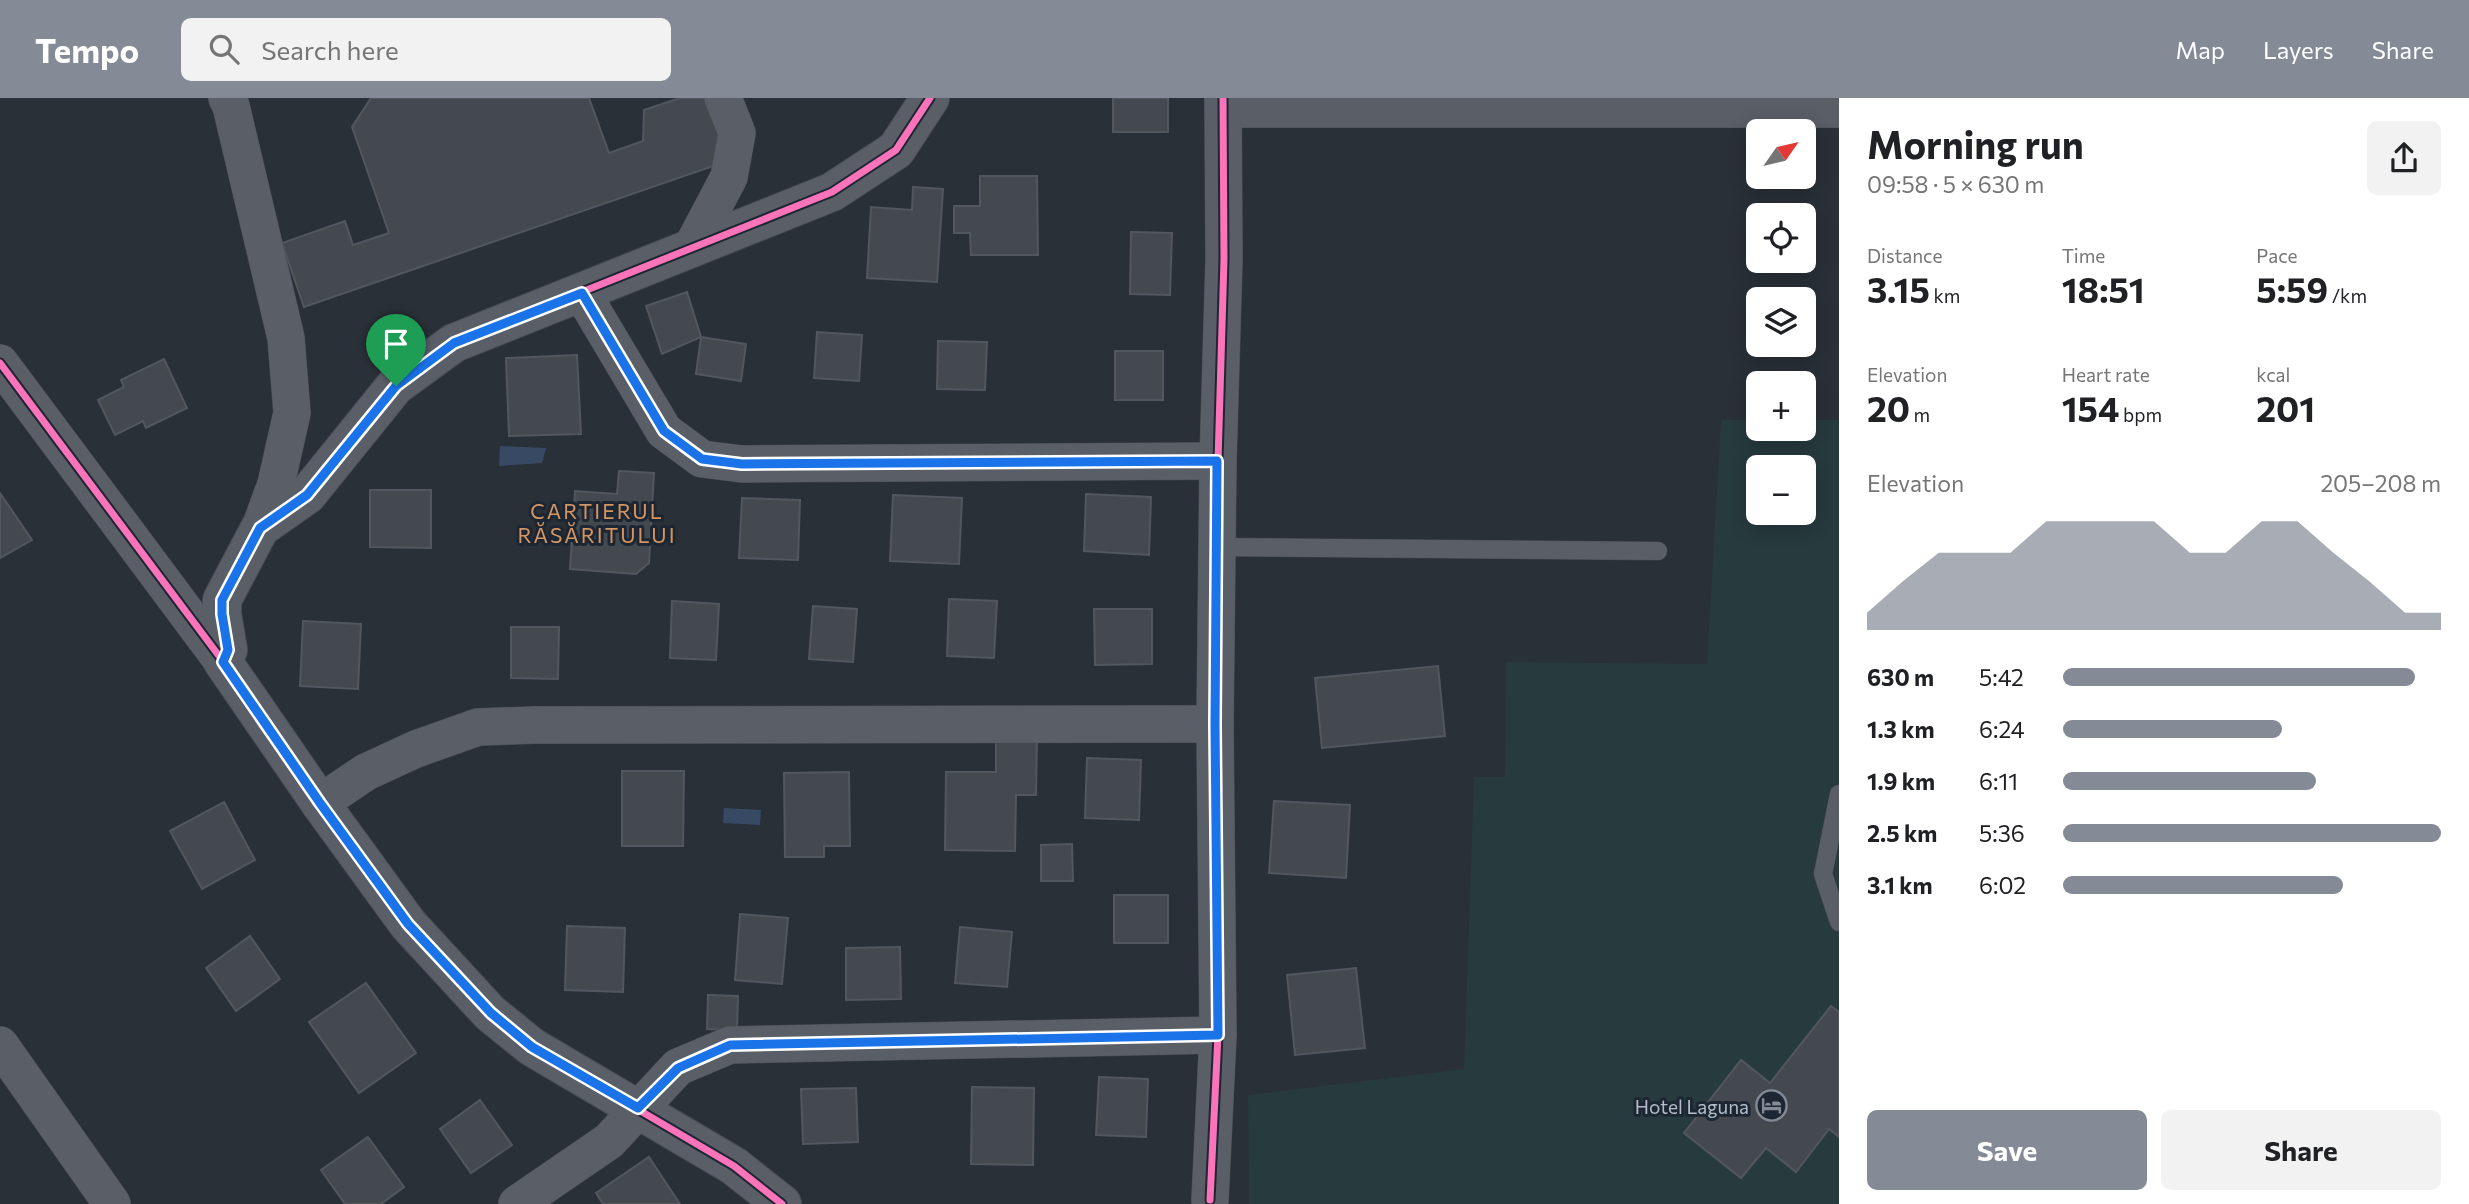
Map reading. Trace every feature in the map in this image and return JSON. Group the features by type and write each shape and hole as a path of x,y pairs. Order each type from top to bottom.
{"street":[{"path":"223,662 228,650 222,600 260,528 276,484 292,413 286,338 227,98"},
{"path":"691,249 729,177 737,134 723,98"},
{"path":"260,528 307,495 396,386 454,343 832,192 896,150 930,98"},
{"path":"1210,1200 1218,1035 1215,724 1217,461 1224,259 1223,103 1839,109"},
{"path":"582,293 664,431 702,459 742,464 1217,461"},
{"path":"0,363 223,662 408,924 491,1013 532,1047 734,1166 782,1204"},
{"path":"320,803 366,772 416,749 478,727 1215,724"},
{"path":"517,1204 609,1141 678,1068 730,1045 1218,1035"},
{"path":"0,1045 112,1204"}],"lane":[{"path":"1217,547 1658,551"},
{"path":"1839,794 1823,874 1839,922"}],"green space":[{"path":"1721,420 1746,420 1746,441 1816,441 1816,420 1839,420 1839,1204 1249,1204 1248,1095 1464,1069 1474,777 1505,777 1506,662 1707,664"}],"water":[{"path":"500,446 546,448 542,463 499,466"},
{"path":"724,808 761,810 760,825 723,823"}],"building":[{"path":"371,98 589,98 609,153 643,141 644,110 680,98 707,98 728,161 304,307 282,243 345,221 353,245 389,233 352,127"},
{"path":"1113,98 1168,98 1168,132 1113,132"},
{"path":"980,176 1037,176 1038,255 971,255 970,233 954,233 954,206 980,206"},
{"path":"913,187 943,189 937,282 867,278 871,207 912,210"},
{"path":"1131,232 1172,233 1170,295 1130,294"},
{"path":"687,292 701,337 662,354 646,306"},
{"path":"817,332 862,335 859,381 814,378"},
{"path":"701,337 746,344 741,381 696,374"},
{"path":"938,341 987,342 985,390 937,389"},
{"path":"1115,351 1163,351 1163,400 1115,400"},
{"path":"577,355 581,434 509,436 506,358"},
{"path":"164,359 187,408 146,428 143,421 115,435 98,400 124,387 121,380"},
{"path":"619,471 654,473 649,563 636,574 570,569 575,491 617,494"},
{"path":"370,490 431,490 431,548 370,547"},
{"path":"0,493 32,540 0,558"},
{"path":"1086,494 1151,497 1149,555 1084,551"},
{"path":"893,495 962,498 959,564 890,561"},
{"path":"742,498 800,500 798,560 739,558"},
{"path":"949,599 997,601 994,658 947,656"},
{"path":"672,601 719,604 716,660 670,658"},
{"path":"813,606 857,609 853,662 809,659"},
{"path":"1094,609 1152,609 1152,664 1095,665"},
{"path":"303,621 361,624 358,689 300,686"},
{"path":"511,627 559,627 558,679 511,678"},
{"path":"1438,666 1445,736 1322,748 1315,678"},
{"path":"996,739 1037,739 1036,795 1016,795 1015,851 945,850 946,772 996,772"},
{"path":"1087,758 1141,760 1139,820 1085,818"},
{"path":"622,771 684,771 683,846 622,846"},
{"path":"849,772 850,846 824,846 824,857 785,857 784,773"},
{"path":"1274,801 1350,805 1346,878 1269,873"},
{"path":"224,802 255,860 202,889 170,831"},
{"path":"1072,844 1073,881 1041,881 1041,845"},
{"path":"1114,895 1168,895 1168,943 1114,943"},
{"path":"740,914 788,918 782,984 735,980"},
{"path":"567,926 625,928 623,992 565,990"},
{"path":"960,927 1012,932 1007,987 955,983"},
{"path":"250,936 280,979 236,1011 206,968"},
{"path":"900,947 901,999 846,1000 846,948"},
{"path":"1356,968 1365,1048 1295,1055 1287,975"},
{"path":"366,983 416,1053 359,1093 309,1022"},
{"path":"708,995 738,996 737,1030 707,1029"},
{"name":"Hotel Laguna","path":"1831,1006 1839,1012 1839,1137 1829,1129 1796,1172 1766,1148 1741,1178 1684,1133 1741,1060 1770,1083"},
{"path":"1099,1077 1148,1079 1146,1137 1096,1135"},
{"path":"972,1087 1034,1088 1033,1165 971,1164"},
{"path":"856,1088 858,1142 803,1144 801,1089"},
{"path":"480,1100 512,1145 471,1173 440,1129"},
{"path":"368,1137 404,1187 381,1204 345,1204 321,1170"},
{"path":"649,1157 680,1204 603,1204 596,1193"}],"cycle path":[{"path":"223,662 228,650 222,600 260,528 307,495 395,386 454,343 832,192 896,150 930,98"},
{"path":"1210,1200 1218,1035 1215,724 1224,259 1223,98"},
{"path":"0,363 234,676 320,803 408,924 490,1013 532,1047 734,1166 782,1204"}],"place":[{"name":"Hotel Laguna","path":"1772,1106"}],"district":[{"name":"CARTIERUL RĂSĂRITULUI","path":"597,522"}],"route":[{"path":"582,293 664,431 702,459 742,464 1217,461 1215,724 1218,1035 730,1045 678,1068 638,1108 532,1047 491,1013 408,924 223,662 228,650 222,600 260,528 307,495 396,386 454,343 582,293"}]}
